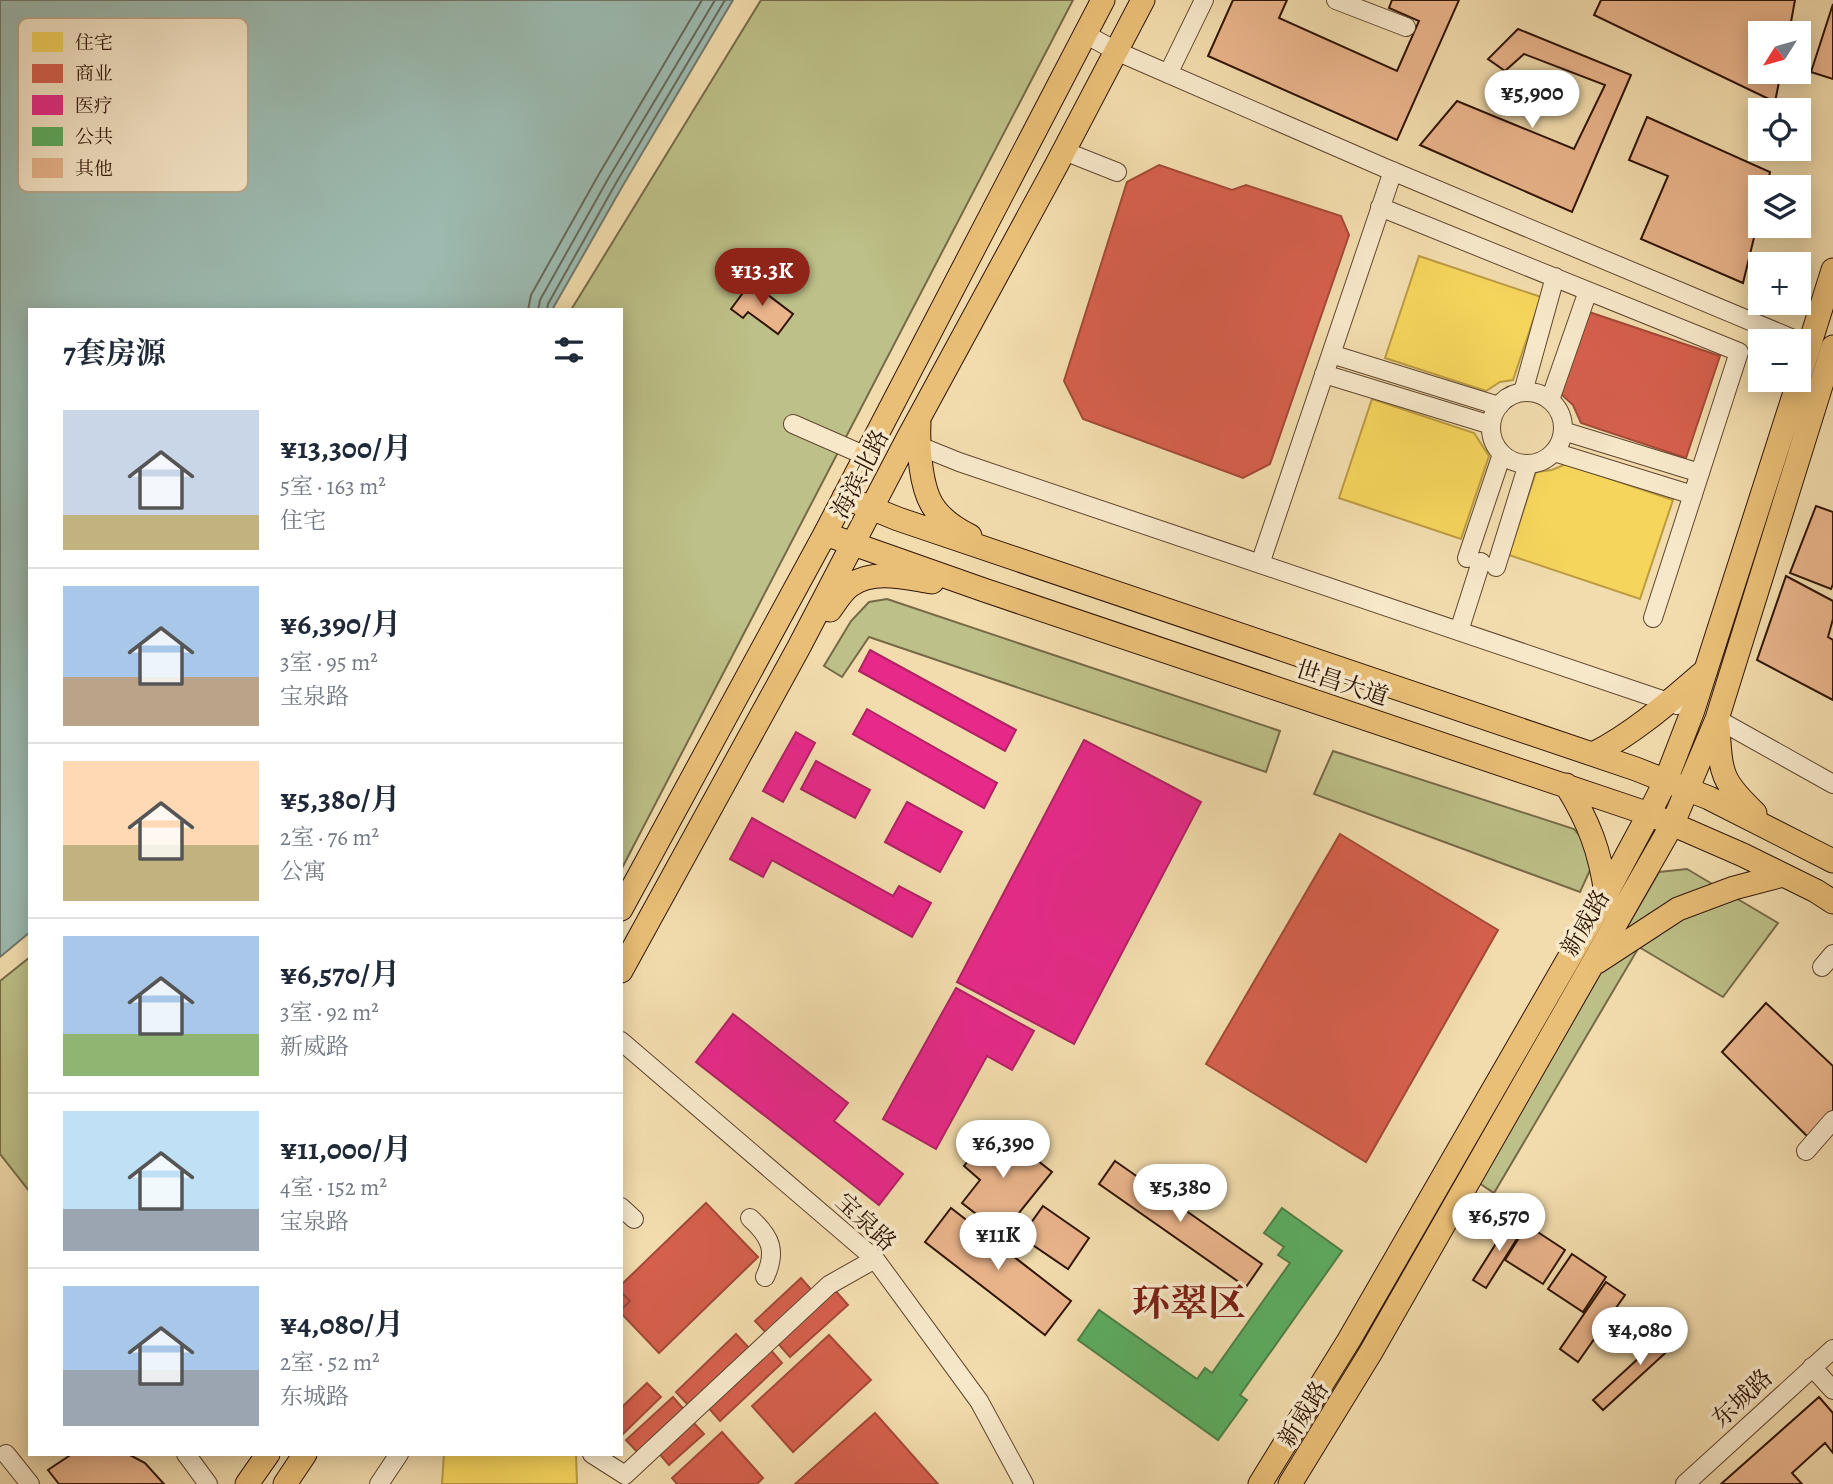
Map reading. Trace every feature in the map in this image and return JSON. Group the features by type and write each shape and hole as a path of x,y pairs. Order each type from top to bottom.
{"main road":[{"name":"海滨北路","path":"623,905 825,534 1103,0"},
{"name":"海滨北路","path":"623,967 799,648 871,509 912,443 920,416 1143,0"},
{"name":"新威路","path":"1808,329 1833,270"},
{"name":"新威路","path":"1290,1484 1360,1371 1689,790 1717,719 1826,392 1832,350"},
{"name":"新威路","path":"1260,1484 1338,1358 1606,894 1666,780 1693,710 1795,392"},
{"path":"912,443 934,508 960,531 1006,556"},
{"name":"世昌大道","path":"844,497 1006,556 1666,780 1833,861"},
{"name":"世昌大道","path":"825,534 1649,814 1783,875 1833,902"},
{"path":"799,648 850,585 868,577 893,576 984,590"},
{"path":"1593,754 1629,733 1706,670"},
{"path":"1717,719 1719,760 1723,774 1732,790 1775,832"},
{"path":"1566,785 1593,835 1602,863 1606,894"},
{"path":"1591,966 1678,909 1734,888 1783,875"},
{"path":"247,1484 267,1456"},
{"path":"285,1484 304,1456"}],"street":[{"path":"1168,74 1204,0"},
{"path":"1336,0 1406,27"},
{"path":"1085,34 1116,51 1393,172 1769,329"},
{"path":"1064,151 1117,172"},
{"path":"1260,564 1393,172"},
{"path":"1380,207 1738,352 1653,618"},
{"path":"1523,392 1555,277"},
{"path":"1550,400 1588,291"},
{"path":"1811,345 1832,350"},
{"path":"1331,354 1499,406"},
{"path":"1324,374 1491,425"},
{"path":"1523,392 1540,394 1550,400 1558,409 1563,431 1554,452 1545,459 1528,464 1512,461 1502,454 1494,444 1491,425 1505,399 1523,392"},
{"path":"793,424 866,456"},
{"path":"1563,431 1700,473"},
{"path":"912,443 1693,710"},
{"path":"1554,452 1693,495"},
{"path":"1459,631 1481,562 1502,454"},
{"path":"1481,562 1528,464"},
{"path":"1717,719 1833,784"},
{"name":"宝泉路","path":"623,1043 875,1259 979,1401 1024,1484"},
{"path":"1806,1151 1833,1120"},
{"path":"750,1218 763,1230 772,1246 771,1265 765,1278"},
{"path":"596,1456 625,1475 829,1285 875,1259"},
{"name":"东城路","path":"1685,1484 1833,1349"},
{"path":"1338,1358 1360,1371"},
{"path":"1812,1367 1833,1390"},
{"path":"6,1454 30,1484"},
{"path":"187,1456 208,1484"},
{"path":"379,1484 398,1456"}],"green space":[{"path":"761,0 1073,0 623,866 623,308 572,308"},
{"path":"887,599 1280,731 1266,772 869,637 842,677 824,666 851,621 869,602"},
{"path":"1333,751 1574,829 1597,855 1580,892 1314,794"},
{"path":"1687,869 1778,923 1723,997 1639,947 1494,1193 1479,1183 1659,872"},
{"path":"28,959 28,1189 0,1154 0,981"}],"water":[{"path":"0,0 733,0 553,308 28,308 28,934 0,957"}],"building: 住宅":[{"path":"1419,256 1541,297 1513,380 1500,382 1486,391 1385,358"},
{"path":"1372,399 1474,433 1489,456 1461,539 1339,498"},
{"path":"1566,464 1673,500 1640,599 1509,555 1536,472 1552,470"},
{"path":"444,1456 576,1456 577,1484 442,1484"}],"building: 商业":[{"path":"1159,165 1232,190 1246,185 1341,216 1349,235 1270,464 1243,478 1083,419 1064,381 1127,182"},
{"path":"1589,312 1720,356 1686,458 1581,423 1573,405 1561,394"},
{"path":"1340,834 1498,930 1366,1162 1206,1064"},
{"path":"706,1203 758,1257 659,1353 623,1315 623,1308 630,1301 623,1294 623,1283"},
{"path":"801,1278 814,1293 769,1336 755,1321"},
{"path":"833,1288 848,1305 790,1357 775,1340"},
{"path":"623,1294 630,1301 623,1308"},
{"path":"736,1334 750,1349 690,1407 676,1392"},
{"path":"829,1335 871,1380 793,1452 752,1406"},
{"path":"769,1348 782,1363 720,1421 706,1405"},
{"path":"647,1383 661,1397 623,1434 623,1406"},
{"path":"673,1397 686,1412 640,1455 626,1440"},
{"path":"875,1413 938,1484 795,1484"},
{"path":"691,1420 704,1434 669,1465 657,1451"},
{"path":"722,1432 763,1478 757,1484 677,1484 672,1478"}],"building: 医疗":[{"path":"870,650 1016,730 1005,751 859,671"},
{"path":"867,709 997,783 984,808 853,734"},
{"path":"796,732 815,743 783,802 763,791"},
{"path":"1084,740 1201,802 1074,1044 957,982"},
{"path":"816,761 870,790 855,818 801,789"},
{"path":"907,802 962,832 940,872 885,842"},
{"path":"752,818 893,896 899,886 931,903 912,937 772,860 763,877 730,859"},
{"path":"956,988 1034,1031 1012,1070 987,1056 936,1149 883,1119"},
{"path":"733,1014 848,1103 834,1121 903,1174 879,1205 696,1062"}],"building: 公共":[{"path":"1282,1208 1342,1251 1240,1395 1247,1400 1218,1440 1078,1340 1099,1310 1197,1379 1205,1368 1212,1373 1290,1263 1278,1255 1284,1247 1264,1233"}],"building: 其他":[{"path":"1233,0 1287,0 1279,18 1397,71 1419,21 1389,8 1392,0 1459,0 1397,140 1208,56"},
{"path":"1601,0 1795,0 1791,21 1748,21 1748,84 1779,84 1776,98 1767,98 1594,15"},
{"path":"1833,4 1833,79 1811,72"},
{"path":"1518,29 1631,75 1572,212 1420,145 1457,101 1574,149 1605,85 1524,54 1505,71 1488,59"},
{"path":"1647,117 1770,172 1769,175 1748,175 1748,238 1754,238 1751,252 1748,252 1743,283 1641,239 1668,176 1629,160"},
{"path":"751,282 793,314 778,334 748,312 743,318 731,309"},
{"path":"1816,506 1833,512 1831,589 1790,573"},
{"path":"1786,576 1833,601 1833,619 1828,637 1833,640 1833,700 1757,660"},
{"path":"1766,1003 1833,1066 1833,1111 1808,1137 1722,1052"},
{"path":"995,1127 1052,1172 1002,1234 962,1203 980,1180 964,1166"},
{"path":"1115,1161 1262,1264 1246,1287 1099,1184"},
{"path":"1043,1206 1089,1238 1068,1269 1021,1237"},
{"path":"951,1208 1071,1301 1045,1335 925,1242"},
{"path":"1512,1218 1525,1226 1486,1288 1473,1280"},
{"path":"1527,1225 1565,1250 1543,1284 1505,1260"},
{"path":"1572,1254 1606,1277 1583,1312 1548,1289"},
{"path":"1606,1282 1625,1295 1578,1362 1560,1349"},
{"path":"1676,1324 1686,1334 1603,1410 1593,1400"},
{"path":"1819,1397 1833,1413 1833,1453 1825,1443 1792,1473 1802,1484 1721,1484"},
{"path":"69,1456 132,1456 145,1463 164,1484 59,1484 48,1470"}],"district":[{"name":"环翠区","path":"1189,1303"}]}
